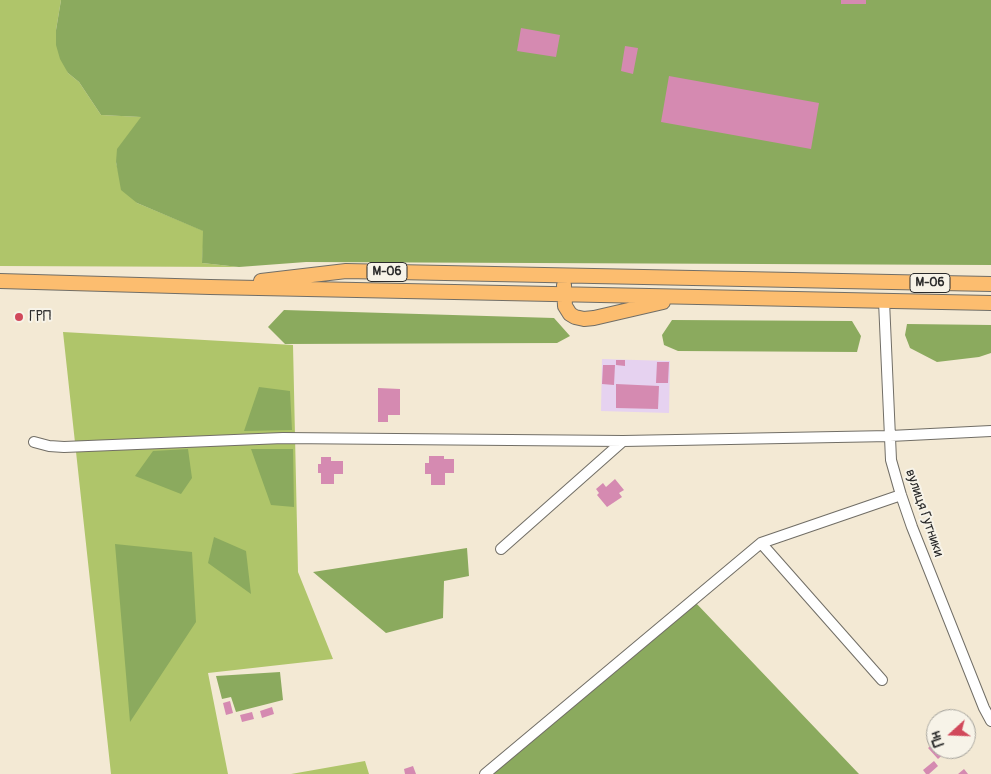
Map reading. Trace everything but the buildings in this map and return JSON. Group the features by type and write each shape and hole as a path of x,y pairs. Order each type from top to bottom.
{"highway":[{"name":"М-06","path":"210,287 346,271 991,284"},
{"path":"565,275 565,306 570,314 584,319 683,297"},
{"name":"М-06","path":"0,281 991,303"}],"street":[{"name":"вулиця Гутники","path":"884,301 891,460 901,495 984,708 991,721"},
{"path":"34,442 64,447 283,438 623,441 890,436 991,431"},
{"path":"501,549 623,441"},
{"path":"485,774 761,543 901,495"},
{"path":"761,543 882,680"}],"shaded area":[{"path":"602,359 670,361 669,413 601,411"}],"green space":[{"path":"0,0 61,0 56,30 68,73 79,82 101,115 142,117 116,162 119,174 137,203 204,231 202,263 239,267 0,266"},
{"path":"61,0 991,0 991,265 306,262 239,267 202,263 203,231 137,203 121,190 116,162 117,149 141,117 101,115 79,82 68,73 60,59 56,45 56,30"},
{"path":"284,310 554,318 570,336 557,343 285,344 268,327"},
{"path":"672,320 852,321 861,336 857,352 678,351 664,345 662,335"},
{"path":"907,324 991,325 991,353 979,357 937,362 910,348 905,335"},
{"path":"63,332 293,345 298,572 333,659 208,673 228,774 111,774"},
{"path":"259,387 290,391 292,430 244,431"},
{"path":"188,449 192,478 181,494 135,476 153,451"},
{"path":"251,449 293,449 294,507 271,505"},
{"path":"214,537 246,551 251,594 208,563"},
{"path":"115,544 192,552 196,622 130,722"},
{"path":"467,548 469,576 444,581 443,618 386,633 313,572"},
{"path":"695,602 859,774 489,774"},
{"path":"280,672 283,700 236,712 231,697 222,699 216,676"},
{"path":"365,761 369,774 291,774"}],"place":[{"name":"ГРП","path":"19,317"}]}
